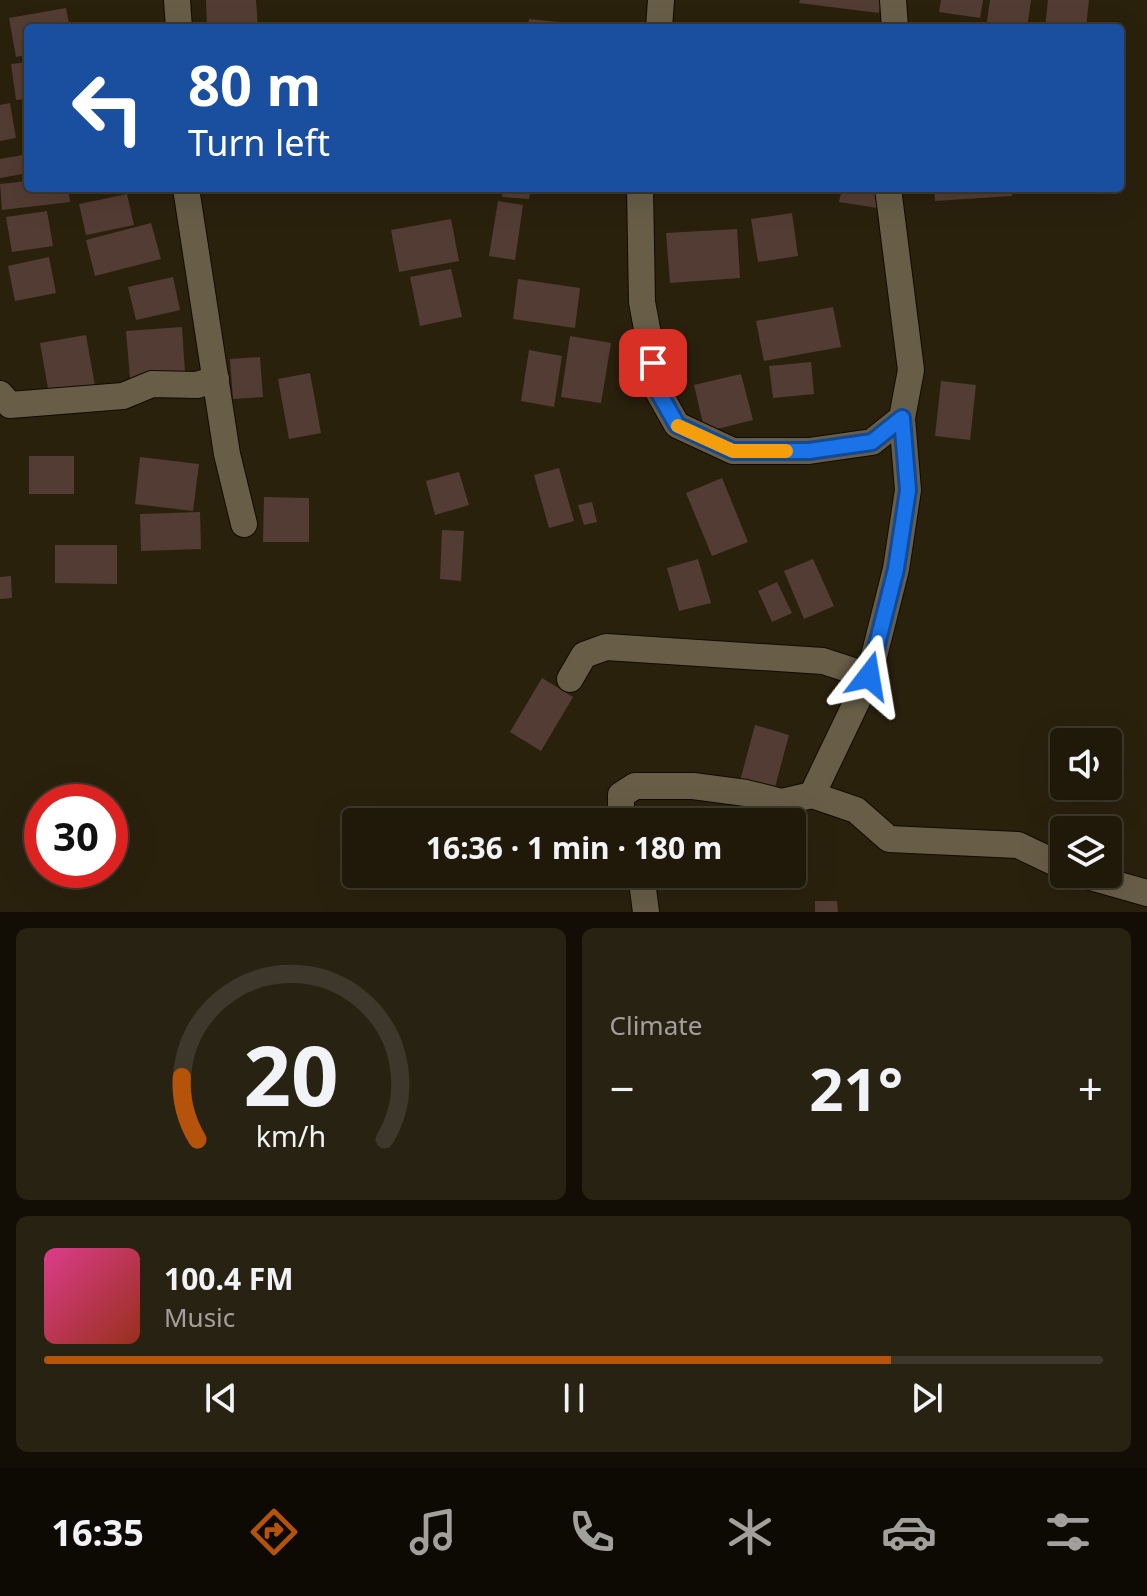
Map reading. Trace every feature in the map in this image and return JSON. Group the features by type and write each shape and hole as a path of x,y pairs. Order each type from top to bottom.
{"street":[{"path":"177,0 179,24"},
{"path":"659,24 661,0"},
{"path":"893,0 895,24"},
{"path":"187,192 227,454 244,524"},
{"path":"640,192 642,302 659,393 677,425 733,451 809,451 872,442 902,418"},
{"path":"812,795 869,676 896,569 908,490 902,418 911,370 889,192"},
{"path":"0,394 10,405 123,396 152,384 197,385 216,379"},
{"path":"570,679 584,655 606,647 823,661 869,676"},
{"path":"621,808 621,795 635,786 693,786 746,793 782,802 812,795 856,810 889,839 1018,845 1050,860"},
{"path":"1122,886 1147,893"},
{"path":"643,888 646,912"}],"building":[{"path":"206,0 256,0 258,24 207,24"},
{"path":"800,0 881,0 879,13 799,3"},
{"path":"941,0 983,0 980,18 939,12"},
{"path":"990,0 1031,0 1028,24 987,24"},
{"path":"1048,0 1089,0 1086,24 1045,24"},
{"path":"66,8 69,24 24,24 24,56 16,57 9,18"},
{"path":"529,19 579,24 528,24"},
{"path":"24,62 24,99 16,100 11,64"},
{"path":"10,103 16,138 0,141 0,105"},
{"path":"24,155 24,174 0,178 0,159"},
{"path":"24,181 24,192 69,192 70,202 2,210 0,184"},
{"path":"503,192 530,192 529,199 502,197"},
{"path":"841,192 886,192 884,209 839,202"},
{"path":"934,192 1012,192 1012,196 935,201"},
{"path":"127,194 134,225 86,235 79,204"},
{"path":"498,201 523,205 515,260 489,256"},
{"path":"47,211 53,246 12,252 6,217"},
{"path":"792,213 798,256 758,262 751,219"},
{"path":"451,219 459,261 399,272 391,230"},
{"path":"151,223 161,259 95,276 86,240"},
{"path":"737,229 740,278 670,283 666,233"},
{"path":"49,257 56,293 15,301 8,266"},
{"path":"451,269 462,317 420,326 410,277"},
{"path":"173,277 180,310 136,320 128,287"},
{"path":"518,279 580,288 575,328 513,319"},
{"path":"833,307 841,347 764,361 756,321"},
{"path":"182,327 185,373 130,378 126,331"},
{"path":"86,335 95,386 49,394 40,343"},
{"path":"570,336 611,343 601,403 561,397"},
{"path":"529,350 562,356 554,407 521,401"},
{"path":"260,357 263,397 233,399 230,359"},
{"path":"811,362 814,394 773,398 769,366"},
{"path":"310,373 321,433 289,439 278,379"},
{"path":"741,374 753,420 705,432 694,385"},
{"path":"941,381 976,385 970,440 935,436"},
{"path":"29,456 74,456 74,494 29,494"},
{"path":"140,457 199,464 193,511 135,504"},
{"path":"559,468 574,521 549,528 534,475"},
{"path":"459,472 469,505 435,515 426,481"},
{"path":"722,478 748,542 712,556 686,493"},
{"path":"264,497 309,498 309,542 263,542"},
{"path":"592,502 597,522 584,525 578,505"},
{"path":"200,512 201,549 141,551 140,514"},
{"path":"442,530 464,531 461,581 440,579"},
{"path":"55,545 117,545 117,584 55,583"},
{"path":"698,559 711,603 679,611 667,568"},
{"path":"813,559 834,606 804,619 784,571"},
{"path":"11,576 12,598 0,599 0,577"},
{"path":"777,582 792,613 772,622 758,591"},
{"path":"542,678 573,697 541,751 510,732"},
{"path":"755,725 789,735 774,791 740,781"},
{"path":"815,901 837,901 838,912 815,912"}],"slow traffic":[{"path":"678,426 733,451 786,451"}],"route":[{"path":"653,363 659,393 677,425 733,451 809,451 872,442 902,418 908,490 896,569 869,676"}]}
